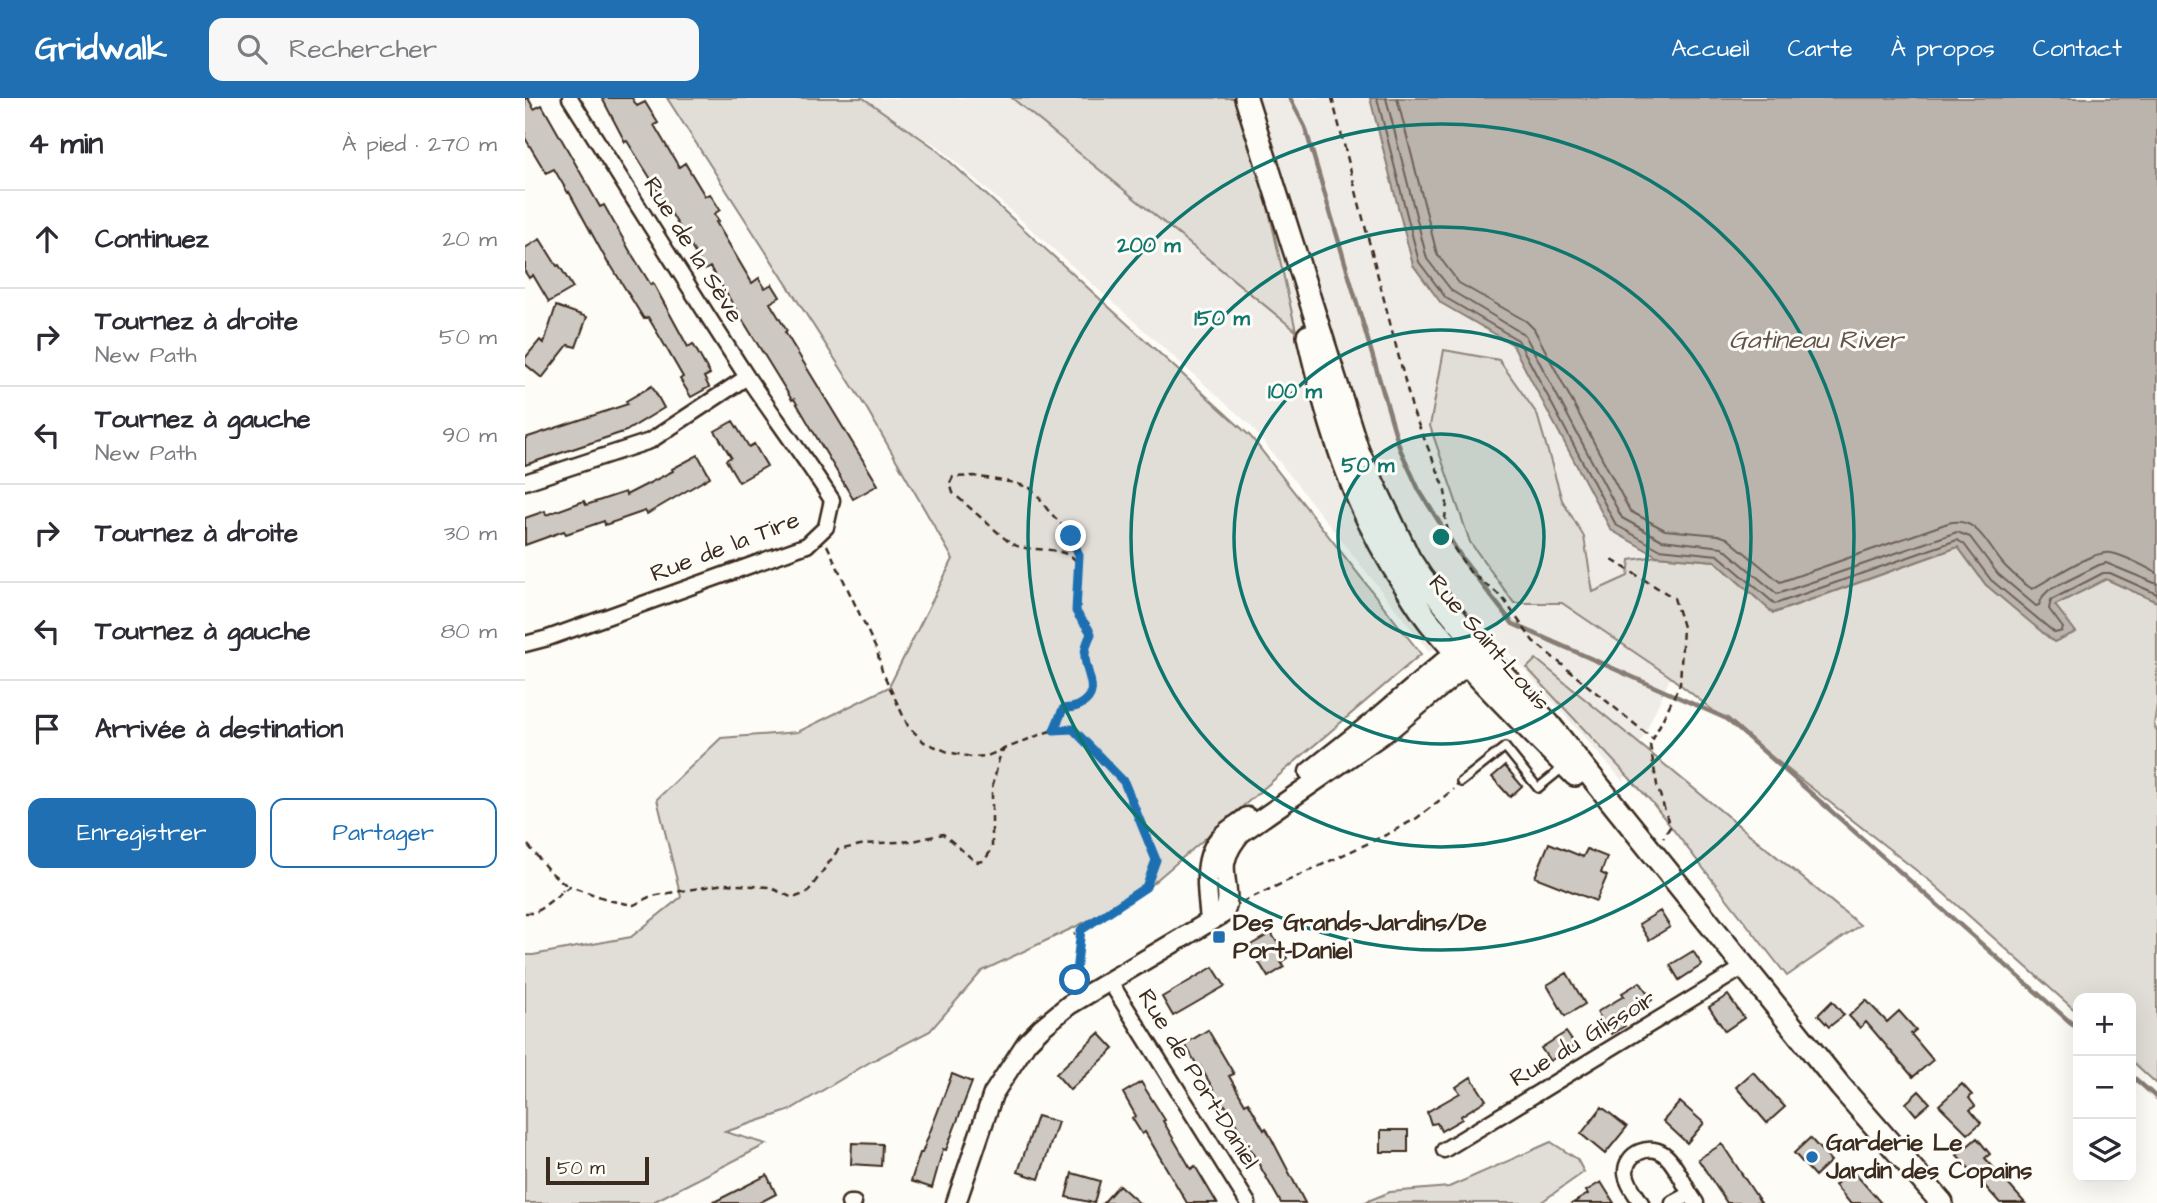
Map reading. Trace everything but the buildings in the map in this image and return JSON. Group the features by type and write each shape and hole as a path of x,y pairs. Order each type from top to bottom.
{"main road":[{"name":"Rue Saint-Louis","path":"1246,98 1275,189 1321,395 1344,466 1397,573 1430,623 1470,651 1549,724 1841,1087 1942,1203"},
{"name":"Rue Saint-Louis","path":"1470,651 1565,766 1652,854"}],"street":[{"name":"Rue de la Sève","path":"570,98 779,425"},
{"path":"525,482 650,441 747,377"},
{"name":"Rue de la Tire","path":"525,644 807,545 825,527 831,500 806,458 779,425"},
{"path":"962,1202 993,1094 1027,1042 1069,1005 1210,921 1208,865 1211,851 1221,836 1470,651"},
{"name":"Rue du Glissoir","path":"1444,1150 1744,967"},
{"name":"Rue de Port-Daniel","path":"1109,980 1248,1203"},
{"path":"1641,1203 1627,1179 1626,1170 1630,1158 1644,1150 1658,1150 1667,1157 1693,1198 1673,1203"}],"lane":[{"path":"1461,782 1505,747 1538,788 1565,766"}],"path":[{"path":"1332,98 1413,412 1444,486 1447,503 1445,518 1451,544 1470,572 1502,597 1533,640 1653,739"},
{"path":"1054,730 1063,709 1080,705 1090,696 1092,683 1084,656 1091,634 1089,627 1076,611 1079,564 1079,555 1071,536 1030,488 974,476 953,477 950,483 953,493 1010,543 1019,548 1063,553 1079,564"},
{"path":"821,532 877,651 882,671 908,726 924,742 948,752 971,757 987,756 1036,735 1073,729 1124,782 1156,860 1146,887 1074,934"},
{"path":"1612,560 1674,598 1683,627 1680,684 1650,745 1657,785 1670,827 1652,854"},
{"path":"525,913 535,913 570,886 612,901 634,905 651,896 724,884 769,887 793,898 807,893 838,850 865,844 913,841 943,834 976,862 984,861 992,849 992,788 1004,749"},
{"path":"1241,902 1417,818 1461,782"},
{"path":"528,845 549,871 565,884 560,893"},
{"path":"1075,980 1081,930"}],"shaded area":[{"path":"667,98 863,98 935,148 1251,437 1421,654 1153,883 1096,917 982,971 930,1031 870,1062 788,1111 725,1132 767,1144 651,1203 525,1203 525,955 631,937 681,897 657,799 721,738 798,732 889,687 953,559 867,409"},
{"path":"848,98 1601,98 1631,383 1672,674 1623,781 1483,623 1429,651 1250,425 937,145"},
{"path":"1012,98 1236,98 1267,202 1296,331"},
{"path":"1444,350 1499,360 1537,414 1562,500 1584,537 1593,592 1628,576 1630,560 1657,556 1715,561 1774,613 1958,547 1986,585 2055,605 2106,579 2157,602 2157,704 2154,725 2157,731 2157,1084 2136,1065 2136,993 2073,993 2073,1009 1931,882 1668,675 1562,603 1514,603 1470,542 1430,426"},
{"path":"1536,659 1860,925 1787,976 1650,800 1527,668"},
{"path":"1551,1142 1577,1159 1584,1172 1540,1203 1363,1203 1390,1192 1449,1187"}],"water":[{"name":"Gatineau River","path":"1370,98 2157,98 2157,602 2106,579 2055,605 2076,632 2054,642 1986,585 1958,547 1773,613 1715,561 1657,556 1611,530 1512,344 1441,303 1413,265"}],"waterway":[{"path":"1290,98 1305,127 1400,449 1419,490 1463,560 1513,624 1727,719 2073,1025"},
{"path":"2136,1079 2157,1098"}],"place":[{"name":"Des Grands-Jardins/De Port-Daniel","path":"1219,937"},
{"name":"Garderie Le Jardin des Copains","path":"1812,1157"}],"route":[{"path":"1071,536 1079,555 1076,611 1089,627 1091,634 1084,656 1092,683 1090,696 1080,705 1063,709 1054,730 1073,729 1124,782 1156,860 1146,887 1081,930 1075,980"}]}
